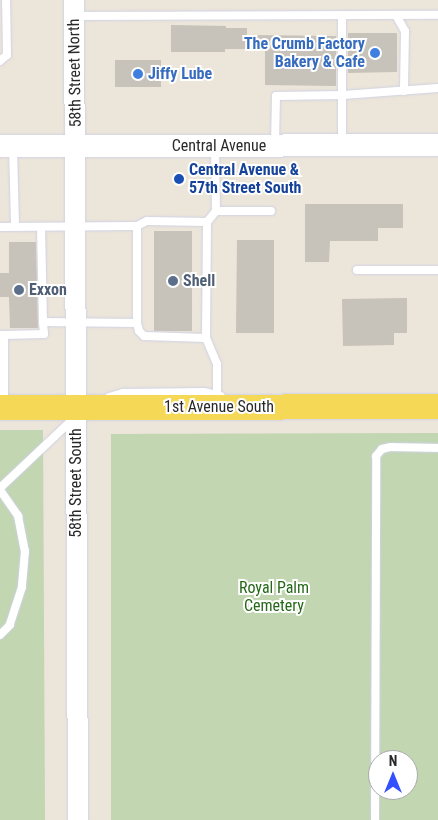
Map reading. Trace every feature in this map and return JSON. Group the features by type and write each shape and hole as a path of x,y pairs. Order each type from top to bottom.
{"main road":[{"name":"Central Avenue","path":"7,146 438,145"},
{"name":"1st Avenue South","path":"2,406 76,411 438,406"}],"street":[{"name":"58th Street North","path":"75,8 76,146"},
{"name":"58th Street South","path":"76,146 78,820"}],"lane":[{"path":"0,61 7,54 6,0"},
{"path":"75,8 342,16 438,15"},
{"path":"396,15 404,31 404,91"},
{"path":"342,16 342,145"},
{"path":"274,146 276,96 343,95 438,88"},
{"path":"7,146 15,227"},
{"path":"214,146 216,211 207,222 206,338 217,364 218,396"},
{"path":"216,211 271,211"},
{"path":"0,228 137,226 147,221 207,222"},
{"path":"137,226 139,331 144,336 206,338"},
{"path":"2,406 2,335 44,334 41,227"},
{"path":"357,270 438,270"},
{"path":"43,322 138,323"},
{"path":"0,635 10,625 22,587 25,550 18,516 0,489 76,411 123,393 204,392 265,407"},
{"path":"375,820 376,456 382,449 391,447 438,448"}],"green space":[{"path":"0,430 43,430 45,820 0,820"},
{"name":"Royal Palm Cemetery","path":"438,433 438,820 111,820 111,434"}],"building":[{"path":"171,25 247,28 247,35 336,36 336,86 265,85 265,49 225,49 225,52 171,52"},
{"path":"348,33 397,33 397,72 348,73"},
{"name":"Jiffy Lube","path":"115,60 161,60 161,87 115,87"},
{"path":"305,204 403,204 403,228 378,228 378,241 330,241 329,262 305,262"},
{"name":"Shell","path":"154,231 192,231 192,331 154,331"},
{"path":"237,240 274,240 274,333 236,333"},
{"name":"Exxon","path":"9,242 36,242 38,328 10,328 9,297 0,297 0,273 9,273"},
{"path":"407,298 407,333 394,333 394,345 343,346 342,299"}],"place":[{"name":"The Crumb Factory Bakery & Cafe","path":"375,53"},
{"name":"Jiffy Lube","path":"138,74"},
{"name":"Central Avenue & 57th Street South","path":"179,179"},
{"name":"Shell","path":"173,281"},
{"name":"Exxon","path":"19,290"}]}
